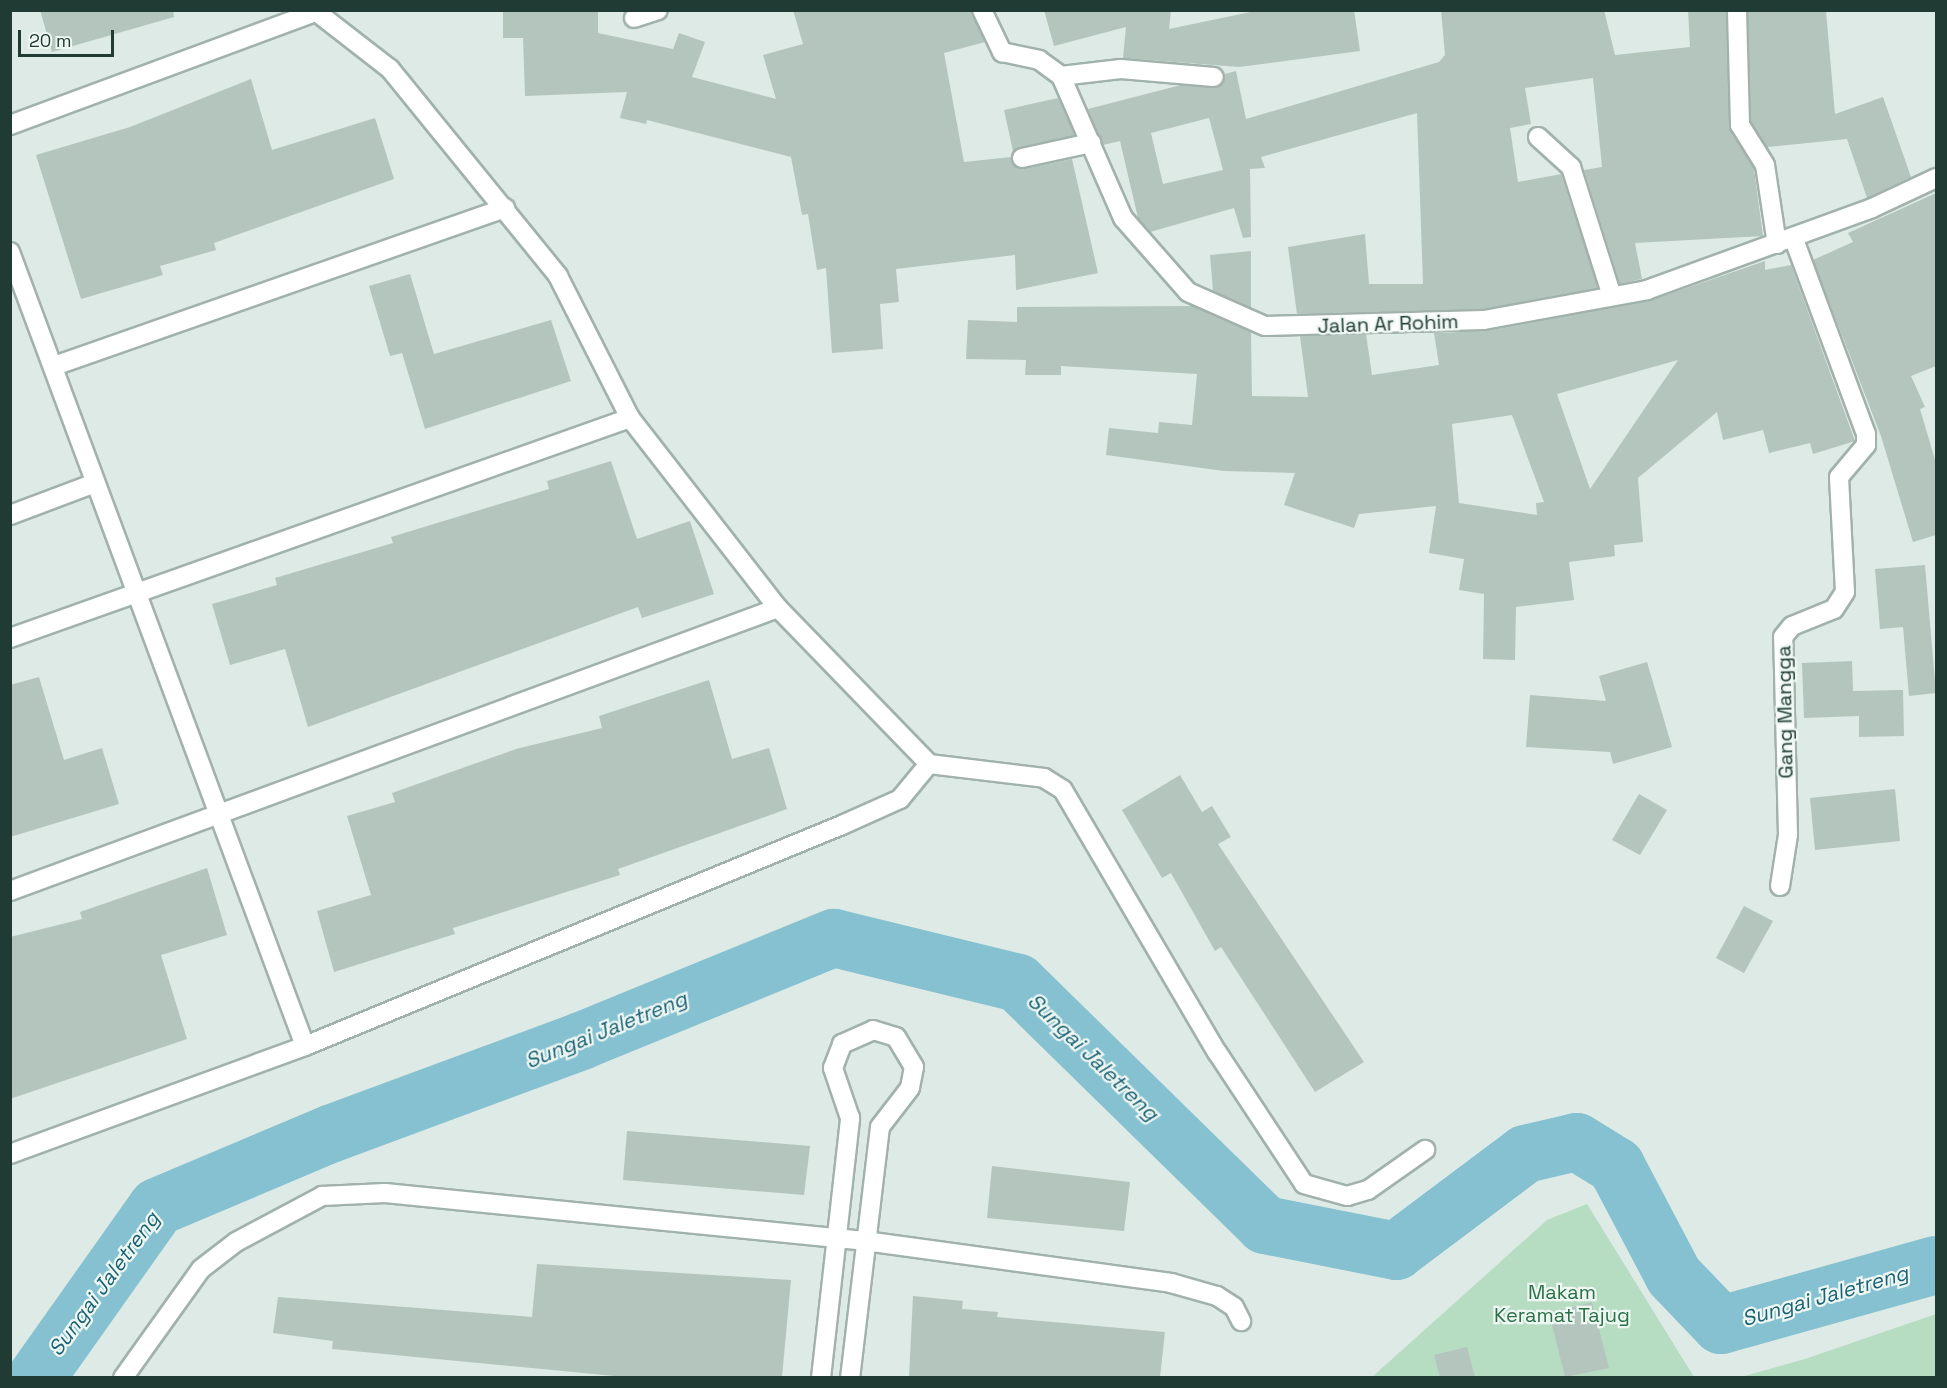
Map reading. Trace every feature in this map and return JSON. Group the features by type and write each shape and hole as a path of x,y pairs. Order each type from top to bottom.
{"street":[{"path":"634,18 658,10"},
{"path":"982,10 1002,52 1039,60 1061,76 1121,69 1214,77"},
{"path":"1737,10 1740,124 1764,165 1785,240"},
{"path":"10,125 315,11 390,69 558,276 630,418 778,608 929,764 1044,778 1063,790 1218,1052 1304,1184 1347,1196 1368,1190 1425,1150"},
{"name":"Jalan Ar Rohim","path":"1061,76 1123,218 1188,292 1265,326 1484,320 1647,290 1785,240 1936,178"},
{"path":"1538,137 1571,167 1612,296"},
{"path":"1022,158 1090,143"},
{"path":"54,366 505,208"},
{"name":"Gang Mangga","path":"1780,886 1788,835 1783,638 1792,626 1834,609 1845,592 1839,477 1866,445 1866,434 1785,240"},
{"path":"10,252 54,366 135,595 221,813 305,1046"},
{"path":"10,638 630,418"},
{"path":"10,515 95,483"},
{"path":"10,891 778,608"},
{"path":"10,1154 305,1046 871,812 900,799 929,764"},
{"path":"821,1377 850,1118 833,1068 842,1044 873,1030 896,1037 914,1067 910,1088 880,1126 850,1377"},
{"path":"123,1377 201,1269 236,1242 322,1196 385,1193 865,1241 1171,1283 1217,1296 1234,1307 1241,1321"}],"green space":[{"name":"Makam Keramat Tajug","path":"1587,1204 1694,1377 1371,1378 1547,1220"},
{"path":"1936,1314 1936,1377 1741,1377 1805,1359"}],"building":[{"path":"40,10 173,10 174,17 52,52"},
{"path":"503,10 598,10 598,33 673,49 679,33 705,42 692,77 776,99 763,55 803,44 793,10 971,10 985,42 944,53 964,162 1011,157 1014,166 1024,169 1072,159 1098,273 1016,290 1015,255 896,269 899,302 880,304 883,349 832,353 826,268 817,270 808,214 802,215 791,157 647,120 646,124 620,118 627,92 525,96 523,38 503,38"},
{"path":"1044,10 1171,10 1169,29 1260,10 1354,10 1360,51 1239,67 1123,58 1126,27 1054,46"},
{"path":"1441,10 1604,10 1615,55 1690,47 1688,10 1726,10 1729,125 1754,169 1763,236 1635,243 1642,279 1620,284 1584,170 1602,167 1593,78 1525,88 1531,124 1510,128 1518,182 1561,174 1598,288 1483,309 1297,314 1288,247 1365,234 1369,284 1423,284 1417,113 1261,157 1265,168 1250,169 1251,237 1243,238 1234,208 1150,232 1138,218 1120,141 1103,145 1088,109 1181,85 1218,87 1225,74 1236,71 1246,119 1439,62 1445,55","holes":["1209,118 1223,170 1163,184 1151,133"]},
{"path":"1748,10 1826,11 1835,114 1883,97 1911,177 1867,198 1847,139 1767,147 1751,122"},
{"path":"251,79 272,150 375,118 394,179 214,243 216,250 160,266 163,275 81,299 36,155 130,127"},
{"path":"1058,98 1075,135 1013,151 1004,110"},
{"path":"1936,193 1936,366 1911,376 1925,407 1920,409 1936,463 1936,535 1913,542 1881,436 1813,260 1853,242 1848,233"},
{"path":"1251,251 1251,308 1213,291 1210,255"},
{"path":"1765,261 1765,270 1791,265 1855,441 1813,454 1810,443 1769,453 1763,430 1723,440 1717,412 1638,478 1643,542 1614,545 1615,556 1569,562 1574,600 1516,607 1515,660 1483,659 1484,594 1459,590 1464,559 1429,553 1436,506 1359,514 1354,528 1284,505 1295,473 1224,471 1106,455 1109,428 1158,433 1159,422 1192,425 1197,374 1061,366 1061,375 1025,375 1026,360 966,359 968,320 1017,322 1017,307 1193,306 1251,332 1252,396 1308,397 1300,336 1366,334 1372,375 1439,365 1434,333 1486,331 1649,301","holes":["1678,360 1645,408 1590,489 1557,394","1512,415 1544,502 1536,503 1537,515 1459,503 1452,424"]},
{"path":"410,274 434,354 551,320 571,381 425,429 402,353 390,356 369,286"},
{"path":"611,461 637,539 690,521 714,594 642,618 638,607 308,727 285,649 230,665 212,604 277,585 275,578 393,543 391,537 549,489 547,481"},
{"path":"1925,565 1936,693 1909,696 1903,627 1880,629 1875,569"},
{"path":"1852,661 1853,691 1903,690 1904,736 1859,737 1859,716 1804,718 1802,663"},
{"path":"1647,662 1672,747 1613,764 1610,752 1526,747 1530,695 1606,701 1599,676"},
{"path":"39,677 64,760 102,748 119,804 10,837 10,685"},
{"path":"709,680 732,759 769,748 787,809 618,869 620,875 453,928 455,934 334,972 317,911 371,895 347,816 395,802 392,793 516,749 602,728 599,716"},
{"path":"1180,775 1202,812 1212,806 1231,837 1218,844 1364,1062 1315,1092 1221,947 1215,951 1171,873 1162,878 1122,810"},
{"path":"1895,789 1900,841 1815,850 1810,798"},
{"path":"1639,794 1667,810 1640,855 1612,840"},
{"path":"207,868 227,935 161,955 187,1039 10,1099 10,937 82,919 80,912"},
{"path":"1744,906 1773,921 1744,973 1716,958"},
{"path":"627,1131 810,1146 804,1195 623,1180"},
{"path":"992,1166 1130,1182 1124,1231 987,1218"},
{"path":"537,1264 791,1280 782,1377 625,1377 332,1349 333,1341 273,1333 278,1297 532,1317"},
{"path":"913,1296 963,1301 962,1309 998,1312 997,1317 1165,1332 1160,1377 909,1377"},
{"path":"1592,1302 1609,1368 1565,1377 1549,1313"},
{"path":"1467,1347 1475,1377 1440,1377 1434,1355"}],"waterway":[{"name":"Sungai Jaletreng","path":"36,1378 157,1207 330,1134 581,1041 834,938 1018,983 1265,1225 1396,1251 1525,1154 1577,1142 1616,1166 1674,1276 1721,1325 1936,1265"}]}
